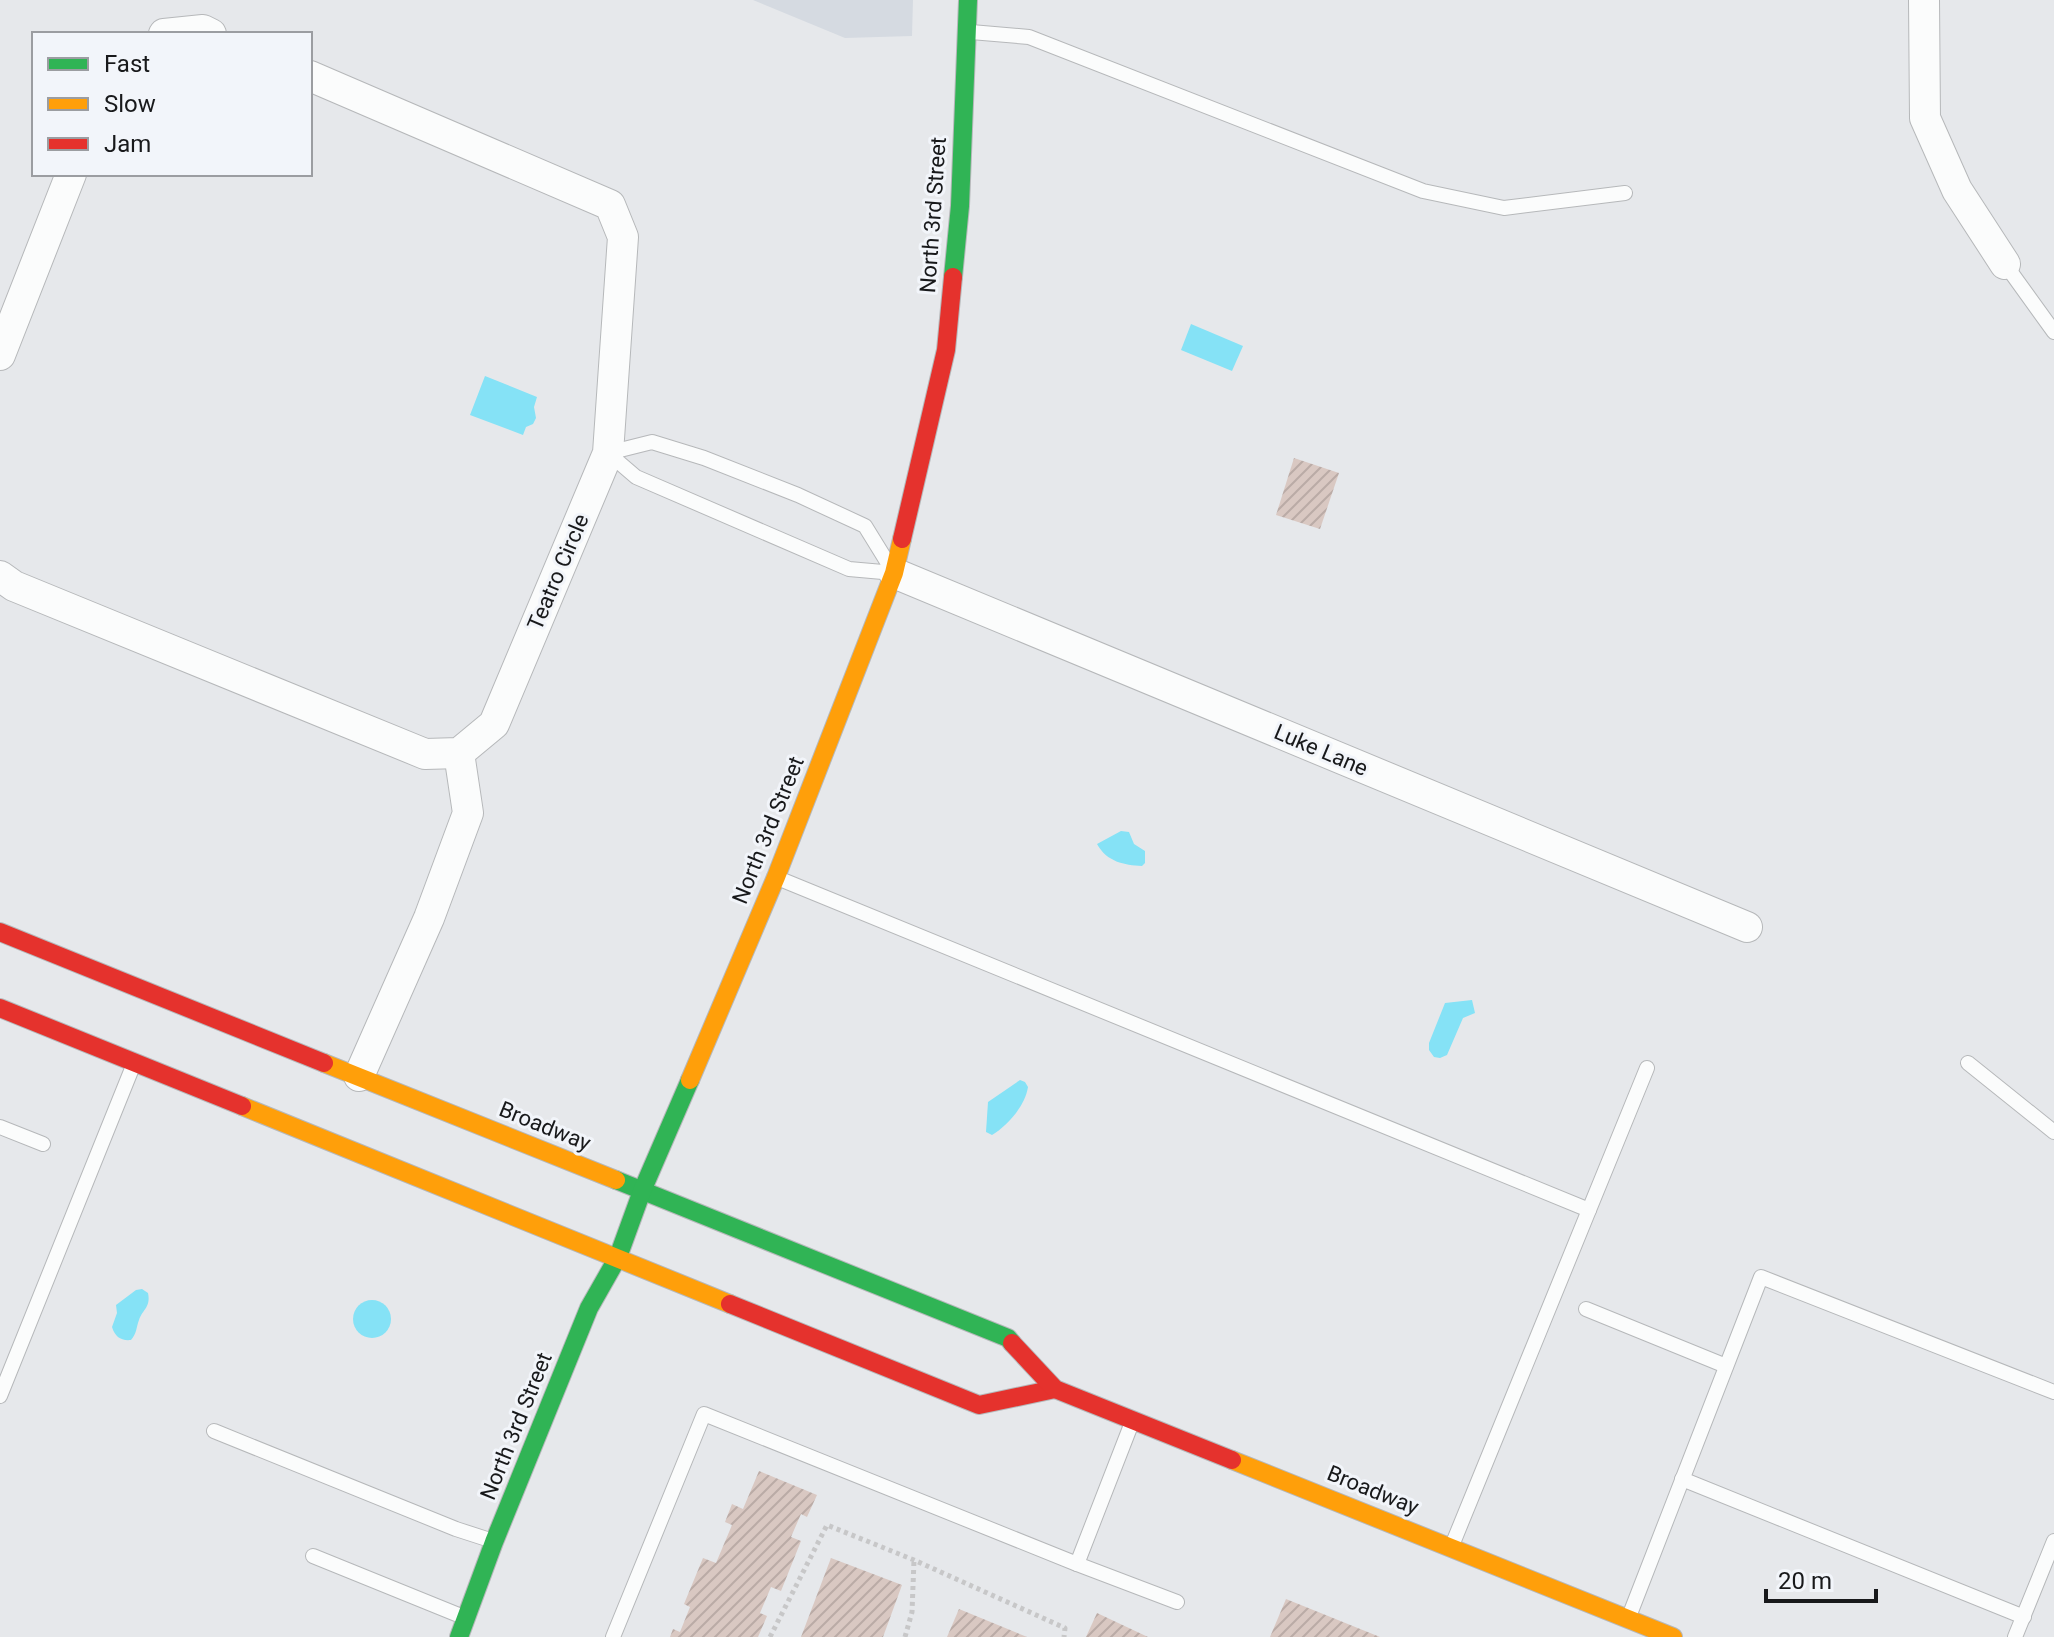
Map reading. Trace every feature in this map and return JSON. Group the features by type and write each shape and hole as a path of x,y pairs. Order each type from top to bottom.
{"main road":[{"name":"North 3rd Street","path":"459,1637 589,1308 618,1257 642,1191 776,877 894,573 946,350 960,206 968,0"},
{"name":"Broadway","path":"0,932 1008,1338 1055,1389 1673,1637"},
{"path":"0,1008 979,1405 1055,1389"}],"street":[{"path":"1924,0 1925,118 1957,190 2005,264"},
{"path":"184,32 207,32"},
{"name":"Teatro Circle","path":"312,77 610,205 623,237 608,453 494,724 459,753"},
{"path":"0,355 70,176"},
{"name":"Luke Lane","path":"894,573 1747,927"},
{"path":"0,576 14,586 425,754 459,753 468,813 429,918 359,1076"}],"lane":[{"path":"967,31 1029,37 1423,191 1504,208 1625,193"},
{"path":"2005,264 2054,332"},
{"path":"608,453 652,442 704,458 798,495 865,526 894,573"},
{"path":"608,453 636,477 849,569 894,573"},
{"path":"776,877 1589,1210"},
{"path":"0,1396 134,1062"},
{"path":"1968,1063 2054,1132"},
{"path":"1451,1548 1647,1068"},
{"path":"0,1127 43,1144"},
{"path":"1628,1618 1761,1277 2054,1392"},
{"path":"1586,1309 1726,1366"},
{"path":"613,1637 704,1414 1177,1602"},
{"path":"1077,1564 1132,1421"},
{"path":"214,1431 494,1542"},
{"path":"1682,1479 2024,1617"},
{"path":"2015,1637 2054,1541"},
{"path":"313,1556 467,1618"}],"path":[{"path":"770,1637 827,1525 914,1560 1065,1628 1064,1637"},
{"path":"905,1637 912,1612 914,1560"}],"shaded area":[{"path":"753,0 913,0 912,36 845,38"}],"water":[{"path":"1191,324 1243,346 1232,371 1181,350"},
{"path":"485,376 537,397 534,407 536,418 533,424 526,427 523,435 470,415"},
{"path":"1121,831 1129,832 1134,844 1145,851 1142,866 1116,861 1097,844"},
{"path":"1472,1000 1475,1013 1463,1018 1447,1055 1434,1057 1429,1043 1445,1003"},
{"path":"1020,1080 1028,1087 1020,1108 998,1131 992,1135 986,1132 988,1102"},
{"path":"142,1289 148,1293 148,1305 131,1340 121,1339 112,1327 117,1313 116,1305"},
{"path":"372,1300 386,1305 391,1319 386,1333 372,1338 358,1333 353,1319 358,1305"}],"building":[{"path":"1294,458 1339,473 1320,529 1276,515"},
{"path":"759,1471 817,1495 807,1517 801,1514 791,1537 801,1541 781,1591 771,1587 760,1613 767,1616 758,1637 670,1637 673,1629 680,1632 690,1607 684,1604 703,1558 716,1563 732,1525 725,1522 732,1504 743,1509"},
{"path":"831,1558 902,1585 883,1637 801,1637"},
{"path":"1286,1599 1380,1637 1270,1637"},
{"path":"959,1609 1027,1637 947,1637"},
{"path":"1097,1613 1148,1637 1086,1637"}],"traffic: fast":[{"path":"953,277 960,206 968,0"},
{"path":"459,1637 589,1308 618,1257 642,1191 690,1080"},
{"path":"616,1180 1008,1338 1012,1343"}],"traffic: slow":[{"path":"690,1080 776,877 894,573 902,539"},
{"path":"324,1063 616,1180"},
{"path":"242,1106 730,1304"},
{"path":"1232,1460 1673,1637"}],"traffic: jam":[{"path":"902,539 946,350 953,277"},
{"path":"0,932 324,1063"},
{"path":"0,1008 242,1106"},
{"path":"730,1304 979,1405 1055,1389"},
{"path":"1012,1343 1055,1389 1232,1460"}]}
